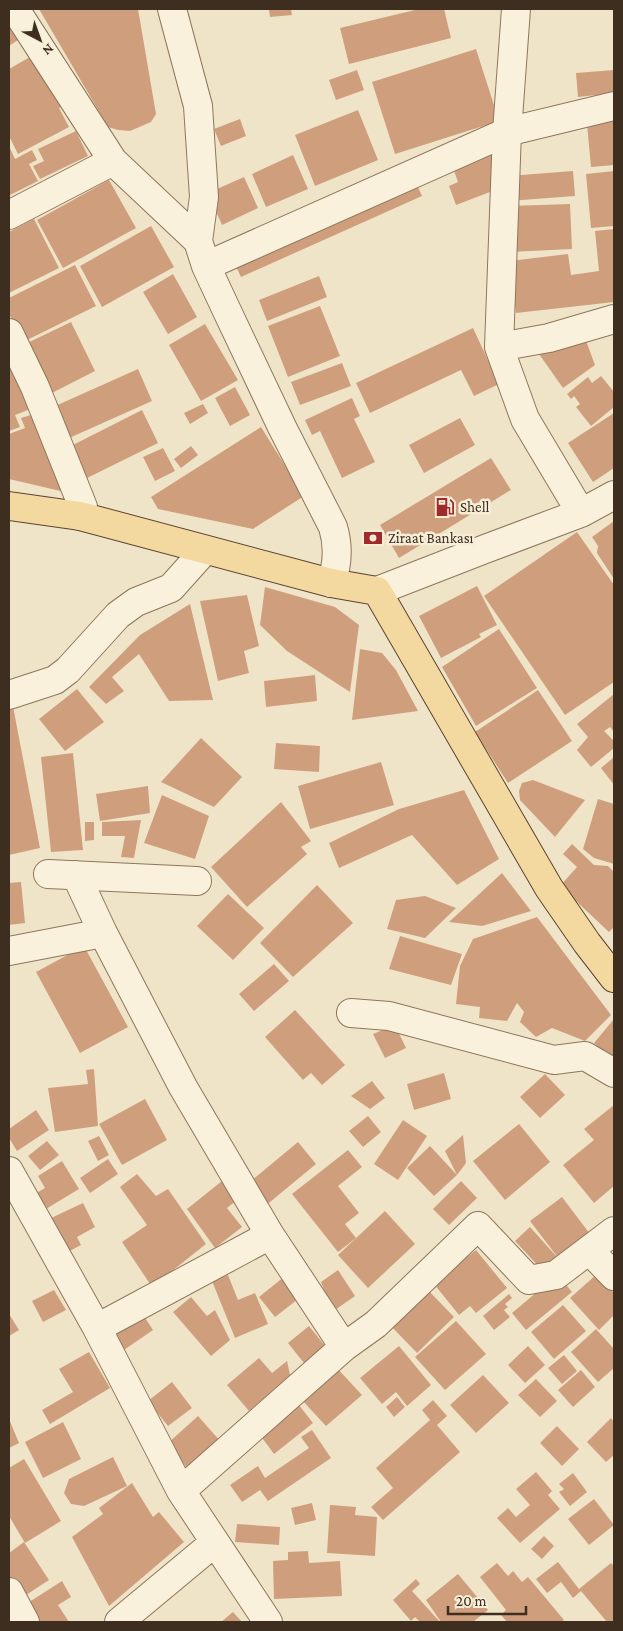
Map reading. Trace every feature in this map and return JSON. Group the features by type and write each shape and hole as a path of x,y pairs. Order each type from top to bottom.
{"main road":[{"path":"9,506 80,516 331,584 377,592 549,888 614,978"}],"street":[{"path":"15,9 113,161 202,254 282,427 333,527 338,554 331,584"},
{"path":"172,9 198,106 204,197 202,254"},
{"path":"516,9 507,132 498,348 525,419 581,513"},
{"path":"202,254 507,132 614,106"},
{"path":"9,215 113,161"},
{"path":"498,348 549,338 614,319"},
{"path":"9,333 35,387 83,507 80,516"},
{"path":"377,592 485,548 581,513 614,495"},
{"path":"9,695 55,680 68,670 118,615 136,602 170,588 205,550"},
{"path":"48,874 197,882"},
{"path":"76,875 183,1087 270,1235 344,1347"},
{"path":"9,951 104,933"},
{"path":"351,1013 389,1016 554,1060 585,1056 614,1073"},
{"path":"9,1171 96,1328 181,1491 268,1622"},
{"path":"181,1491 344,1347 376,1324 478,1226 529,1280 556,1275 614,1232"},
{"path":"96,1328 270,1235"},
{"path":"589,1250 614,1276"},
{"path":"119,1622 214,1543"},
{"path":"9,1592 24,1622"}],"building":[{"path":"39,9 138,9 156,114 151,122 130,131 108,127"},
{"path":"269,9 291,9 292,15 270,17"},
{"path":"419,9 444,9 451,38 349,64 340,28"},
{"path":"9,25 18,40 9,46"},
{"path":"476,49 499,121 395,154 372,82"},
{"path":"37,53 65,105 59,108 69,127 18,154 9,136 9,69"},
{"path":"357,70 364,90 336,100 329,80"},
{"path":"614,70 614,93 578,97 576,73"},
{"path":"358,110 378,160 315,186 295,135"},
{"path":"240,119 246,136 221,146 214,129"},
{"path":"614,121 614,165 591,167 587,124"},
{"path":"76,131 88,156 40,179 33,166 44,161 38,149"},
{"path":"495,145 490,192 456,205 449,186 458,182 451,162"},
{"path":"9,146 15,159 32,150 37,160 29,164 38,181 10,195 9,192"},
{"path":"293,155 308,189 266,207 252,174"},
{"path":"573,171 575,196 509,201 507,176"},
{"path":"614,171 614,226 591,228 586,174"},
{"path":"413,176 422,196 241,277 232,258"},
{"path":"244,177 258,208 222,225 208,193"},
{"path":"109,180 136,228 63,268 37,220"},
{"path":"570,204 572,249 510,252 508,206"},
{"path":"34,219 59,268 9,293 9,232"},
{"path":"151,226 174,267 102,307 80,266"},
{"path":"614,229 614,302 516,313 510,261 568,254 571,275 599,271 595,231"},
{"path":"75,265 96,306 23,342 9,314 9,298"},
{"path":"173,274 197,317 168,334 143,292"},
{"path":"319,276 327,297 267,321 259,300"},
{"path":"320,306 340,356 288,377 268,326"},
{"path":"71,322 95,371 48,395 23,345"},
{"path":"205,324 238,380 201,401 169,345"},
{"path":"473,328 499,384 474,396 461,370 370,413 356,383"},
{"path":"585,338 595,365 563,388 539,354"},
{"path":"342,363 351,386 300,405 291,382"},
{"path":"16,365 33,408 15,415 20,427 9,431 9,368"},
{"path":"138,369 152,401 67,439 53,407"},
{"path":"601,376 614,392 614,407 591,426 576,407 580,404 574,396 571,399 567,394 588,377 592,383"},
{"path":"235,387 250,415 230,426 215,398"},
{"path":"352,398 360,416 354,419 375,462 342,478 320,431 312,435 305,420"},
{"path":"203,404 208,413 190,424 184,413"},
{"path":"142,410 158,443 81,481 65,449"},
{"path":"37,413 69,493 9,479 9,434 25,428 21,418"},
{"path":"614,413 614,468 593,482 568,443"},
{"path":"460,418 475,445 424,473 409,445"},
{"path":"261,427 304,496 253,529 158,509 151,497"},
{"path":"191,446 198,455 181,468 174,459"},
{"path":"163,448 175,471 155,481 143,457"},
{"path":"491,458 511,490 399,558 380,525"},
{"path":"614,521 614,579 597,553 598,546 592,537"},
{"path":"577,532 614,585 614,682 565,715 484,596"},
{"path":"477,586 497,625 479,634 481,637 441,658 419,616"},
{"path":"265,587 335,607 359,625 350,692 287,651 260,625"},
{"path":"247,595 259,646 244,651 249,673 218,681 200,601"},
{"path":"190,604 213,700 169,701 139,654 112,677 124,691 106,704 89,687 140,635"},
{"path":"499,629 537,688 476,726 442,667"},
{"path":"360,649 382,653 396,670 418,711 352,720"},
{"path":"315,675 317,701 266,707 264,681"},
{"path":"77,689 104,722 65,751 39,719"},
{"path":"538,690 572,741 508,783 475,732"},
{"path":"614,694 614,732 610,727 604,731 614,741 614,748 591,767 577,750 588,737 577,724"},
{"path":"9,701 12,701 40,848 9,855"},
{"path":"201,738 242,777 214,807 161,782"},
{"path":"276,743 320,746 319,772 274,769"},
{"path":"73,753 83,850 51,852 41,757"},
{"path":"614,757 614,785 601,768"},
{"path":"381,762 394,805 310,829 298,786"},
{"path":"533,780 585,800 555,837 520,800 519,791 522,783"},
{"path":"148,786 150,813 100,821 96,794"},
{"path":"464,790 499,859 457,885 412,835 339,868 329,843 399,809"},
{"path":"162,795 209,816 195,859 144,843"},
{"path":"598,799 614,804 614,864 594,858 583,849"},
{"path":"281,802 311,841 301,847 307,854 247,907 211,867"},
{"path":"141,820 134,858 121,857 125,836 102,836 102,822"},
{"path":"85,822 94,822 94,840 85,841"},
{"path":"572,844 594,865 608,866 614,872 614,927 609,932 560,886 577,867 563,854"},
{"path":"502,873 531,911 482,926 449,922"},
{"path":"21,882 25,923 9,925 9,883"},
{"path":"317,885 353,923 293,977 260,943"},
{"path":"228,894 264,928 233,960 197,926"},
{"path":"425,896 456,908 425,938 387,929 396,900"},
{"path":"537,917 611,1015 585,1041 552,1028 536,1037 520,1022 524,1012 517,1003 507,1021 479,1018 480,1007 456,1004 460,966 473,939"},
{"path":"400,936 462,954 451,985 389,969"},
{"path":"84,946 128,1027 80,1053 36,972"},
{"path":"274,964 289,981 254,1011 239,994"},
{"path":"295,1010 345,1065 322,1085 311,1073 303,1080 265,1037"},
{"path":"614,1019 614,1061 594,1043"},
{"path":"395,1025 406,1048 385,1058 373,1034"},
{"path":"94,1069 98,1126 55,1132 48,1088 88,1084 86,1070"},
{"path":"444,1073 451,1099 414,1110 407,1084"},
{"path":"545,1074 565,1095 540,1118 520,1097"},
{"path":"372,1081 385,1098 370,1109 351,1096"},
{"path":"145,1099 167,1140 122,1165 99,1124"},
{"path":"614,1105 614,1186 594,1203 563,1165 594,1140 584,1129"},
{"path":"36,1110 49,1130 17,1151 9,1138 9,1129"},
{"path":"368,1116 381,1132 363,1147 349,1131"},
{"path":"403,1120 427,1136 398,1180 374,1164"},
{"path":"519,1124 550,1162 505,1200 473,1161"},
{"path":"463,1135 466,1163 457,1175 445,1151"},
{"path":"99,1136 109,1155 98,1161 88,1141"},
{"path":"47,1141 59,1155 40,1170 28,1156"},
{"path":"298,1142 316,1164 264,1207 246,1185"},
{"path":"430,1146 457,1175 434,1196 407,1168"},
{"path":"348,1150 362,1167 338,1186 359,1213 345,1224 356,1238 338,1252 292,1194"},
{"path":"108,1159 118,1174 90,1193 80,1178"},
{"path":"62,1161 79,1189 41,1212 31,1196 45,1188 38,1176"},
{"path":"137,1174 156,1196 168,1189 206,1244 152,1287 122,1242 147,1225 120,1187"},
{"path":"227,1177 242,1196 227,1208 242,1227 215,1248 187,1209"},
{"path":"461,1181 477,1198 449,1225 433,1209"},
{"path":"562,1197 590,1234 559,1259 530,1221"},
{"path":"83,1203 95,1227 77,1237 81,1245 66,1253 49,1219"},
{"path":"385,1211 415,1244 368,1288 338,1255"},
{"path":"530,1227 557,1257 542,1270 515,1241"},
{"path":"476,1250 507,1288 476,1313 470,1306 459,1315 434,1284"},
{"path":"338,1270 355,1296 332,1312 321,1282"},
{"path":"597,1274 614,1293 614,1315 599,1330 570,1298"},
{"path":"228,1275 238,1300 255,1293 268,1324 235,1338 212,1281"},
{"path":"285,1276 302,1296 275,1317 259,1297"},
{"path":"563,1281 572,1292 526,1330 512,1313 544,1286"},
{"path":"426,1288 454,1317 417,1353 389,1324"},
{"path":"54,1290 66,1310 43,1322 32,1301"},
{"path":"509,1294 512,1298 505,1304 508,1307 504,1310 510,1317 494,1330 483,1316"},
{"path":"191,1297 207,1316 215,1310 230,1340 211,1356 173,1312"},
{"path":"563,1305 586,1331 554,1359 531,1332"},
{"path":"140,1310 153,1330 121,1352 107,1332"},
{"path":"9,1314 19,1330 9,1336"},
{"path":"456,1321 486,1354 445,1390 415,1357"},
{"path":"309,1326 326,1347 304,1363 288,1343"},
{"path":"596,1329 614,1349 614,1368 598,1382 571,1352"},
{"path":"399,1346 431,1385 407,1406 396,1392 382,1404 360,1378"},
{"path":"528,1346 545,1365 525,1383 508,1365"},
{"path":"89,1352 110,1388 50,1424 42,1410 73,1392 59,1369"},
{"path":"564,1355 577,1371 562,1384 548,1368"},
{"path":"259,1358 272,1373 287,1361 290,1375 249,1411 227,1385"},
{"path":"336,1367 362,1395 326,1426 301,1399"},
{"path":"581,1370 595,1387 573,1407 558,1390"},
{"path":"483,1375 509,1403 476,1433 450,1405"},
{"path":"536,1379 557,1401 540,1417 518,1395"},
{"path":"172,1382 192,1408 168,1426 148,1401"},
{"path":"397,1397 405,1407 394,1417 386,1407"},
{"path":"295,1400 313,1423 274,1454 257,1431"},
{"path":"433,1400 447,1416 437,1425 460,1452 383,1520 371,1507 393,1488 376,1468 430,1420 422,1410"},
{"path":"198,1416 221,1442 189,1470 167,1444"},
{"path":"611,1418 614,1422 614,1455 606,1462 587,1442"},
{"path":"9,1419 19,1443 9,1448"},
{"path":"63,1422 81,1459 43,1478 25,1442"},
{"path":"557,1426 579,1449 562,1466 540,1443"},
{"path":"312,1430 331,1458 268,1501 260,1490 242,1502 230,1485 258,1466 265,1478 309,1448 301,1437"},
{"path":"113,1457 127,1486 84,1506 71,1504 64,1493 69,1479"},
{"path":"24,1459 61,1521 25,1543 9,1516 9,1468"},
{"path":"536,1472 552,1491 548,1495 560,1509 520,1543 497,1518 508,1508 516,1517 530,1505 516,1489"},
{"path":"573,1473 587,1492 570,1506 559,1492 564,1489 559,1484"},
{"path":"132,1483 153,1517 159,1512 184,1542 109,1606 72,1537 103,1514 99,1508"},
{"path":"594,1499 614,1525 589,1545 568,1519"},
{"path":"312,1503 316,1520 295,1525 291,1508"},
{"path":"330,1505 356,1507 355,1515 377,1517 375,1556 327,1553"},
{"path":"237,1524 280,1527 279,1545 235,1542"},
{"path":"544,1536 554,1546 542,1559 531,1549"},
{"path":"24,1542 49,1580 23,1597 9,1576 9,1553"},
{"path":"308,1551 309,1563 340,1561 342,1596 274,1599 273,1561 288,1560 288,1552"},
{"path":"558,1562 579,1589 611,1563 614,1566 614,1622 607,1622 581,1591 573,1598 561,1582 547,1593 536,1579"},
{"path":"497,1563 508,1576 513,1571 522,1582 528,1577 564,1620 561,1622 507,1622 501,1615 506,1610 480,1577"},
{"path":"458,1574 488,1610 473,1622 441,1622 426,1600"},
{"path":"416,1579 420,1584 412,1591 440,1622 420,1622 415,1617 411,1621 393,1600"},
{"path":"62,1581 71,1597 58,1605 69,1622 33,1622 23,1606"},
{"path":"233,1612 242,1622 221,1622"}],"place":[{"name":"Shell","path":"445,507"},
{"name":"Ziraat Bankası","path":"373,538"}]}
